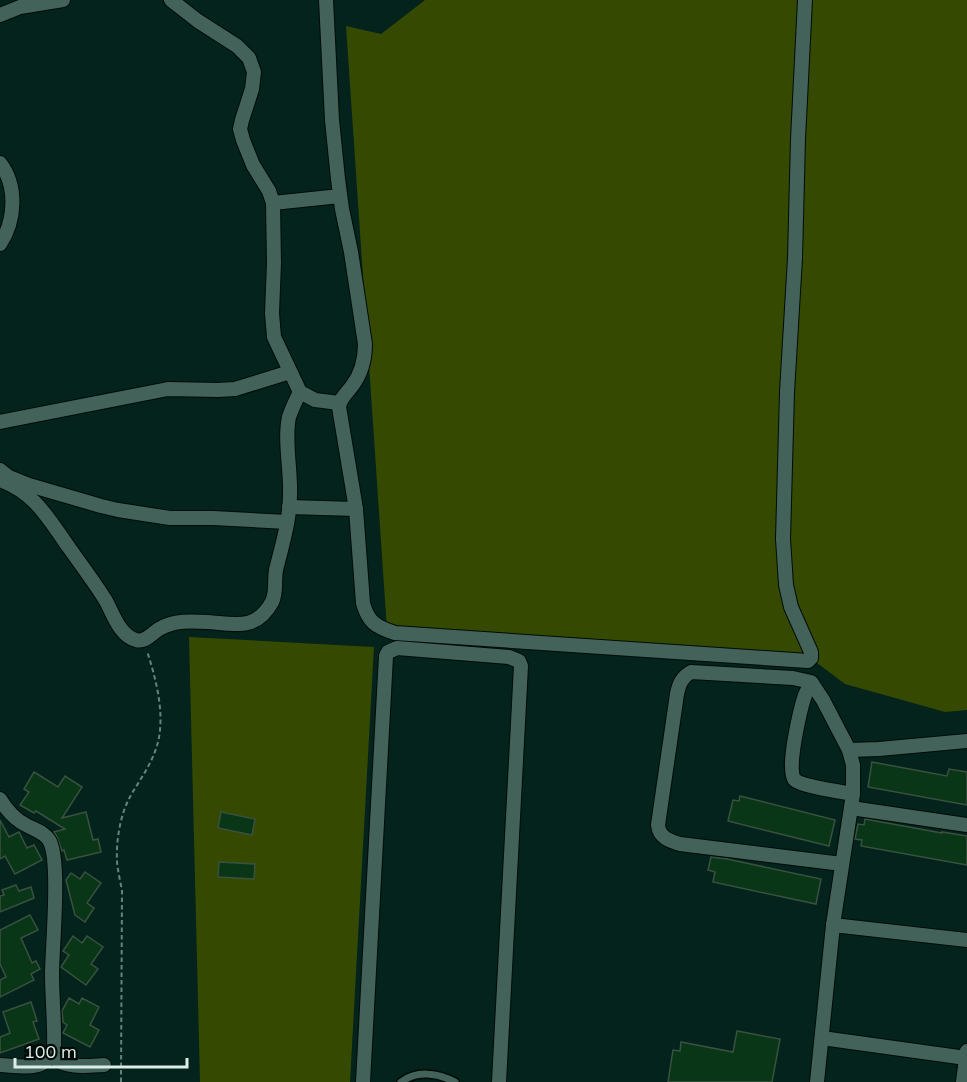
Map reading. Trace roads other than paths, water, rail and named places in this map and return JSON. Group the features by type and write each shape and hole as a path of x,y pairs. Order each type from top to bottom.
{"street":[{"path":"0,15 20,7 63,0"},
{"path":"171,0 237,46 249,58 254,72 252,90 240,129 253,165 269,191 273,203 272,313 274,337 300,392 315,400 339,403"},
{"path":"326,0 332,120 340,196 361,310 365,354 358,378 339,403 356,509 363,603 366,614 380,628 395,633 808,661 811,658 810,652 788,596 783,538 787,392 795,258 805,0"},
{"path":"0,164 10,181 12,202 11,222 0,244"},
{"path":"273,203 340,196"},
{"path":"0,422 168,388 235,389 290,372"},
{"path":"0,480 22,490 40,506 99,591 118,626 132,639 144,640 163,627 178,622 249,623 257,620 267,609 274,595 276,570 284,542 289,507 288,425 300,392"},
{"path":"0,470 9,477 29,485 101,506 141,514 187,519 287,522"},
{"path":"289,507 356,509"},
{"path":"363,1082 386,656 388,652 397,648 509,657 519,662 521,666 499,1082"},
{"path":"817,1082 833,925 853,794 853,765 849,750 824,700 812,683 793,678 691,672 685,676 679,684 677,694 658,825 660,833 668,840 680,844 842,864"},
{"path":"812,683 805,695 799,716 792,759 792,776 803,784 853,794"},
{"path":"849,750 967,741"},
{"path":"0,799 17,819 45,836 54,851 52,980 54,1049 46,1062 37,1066 0,1065"},
{"path":"851,808 967,825"},
{"path":"833,925 967,940"},
{"path":"822,1038 967,1054 963,1082"},
{"path":"51,1056 62,1064 104,1065"}],"lane":[{"path":"401,1082 413,1075 424,1074 447,1078 455,1082"}]}
